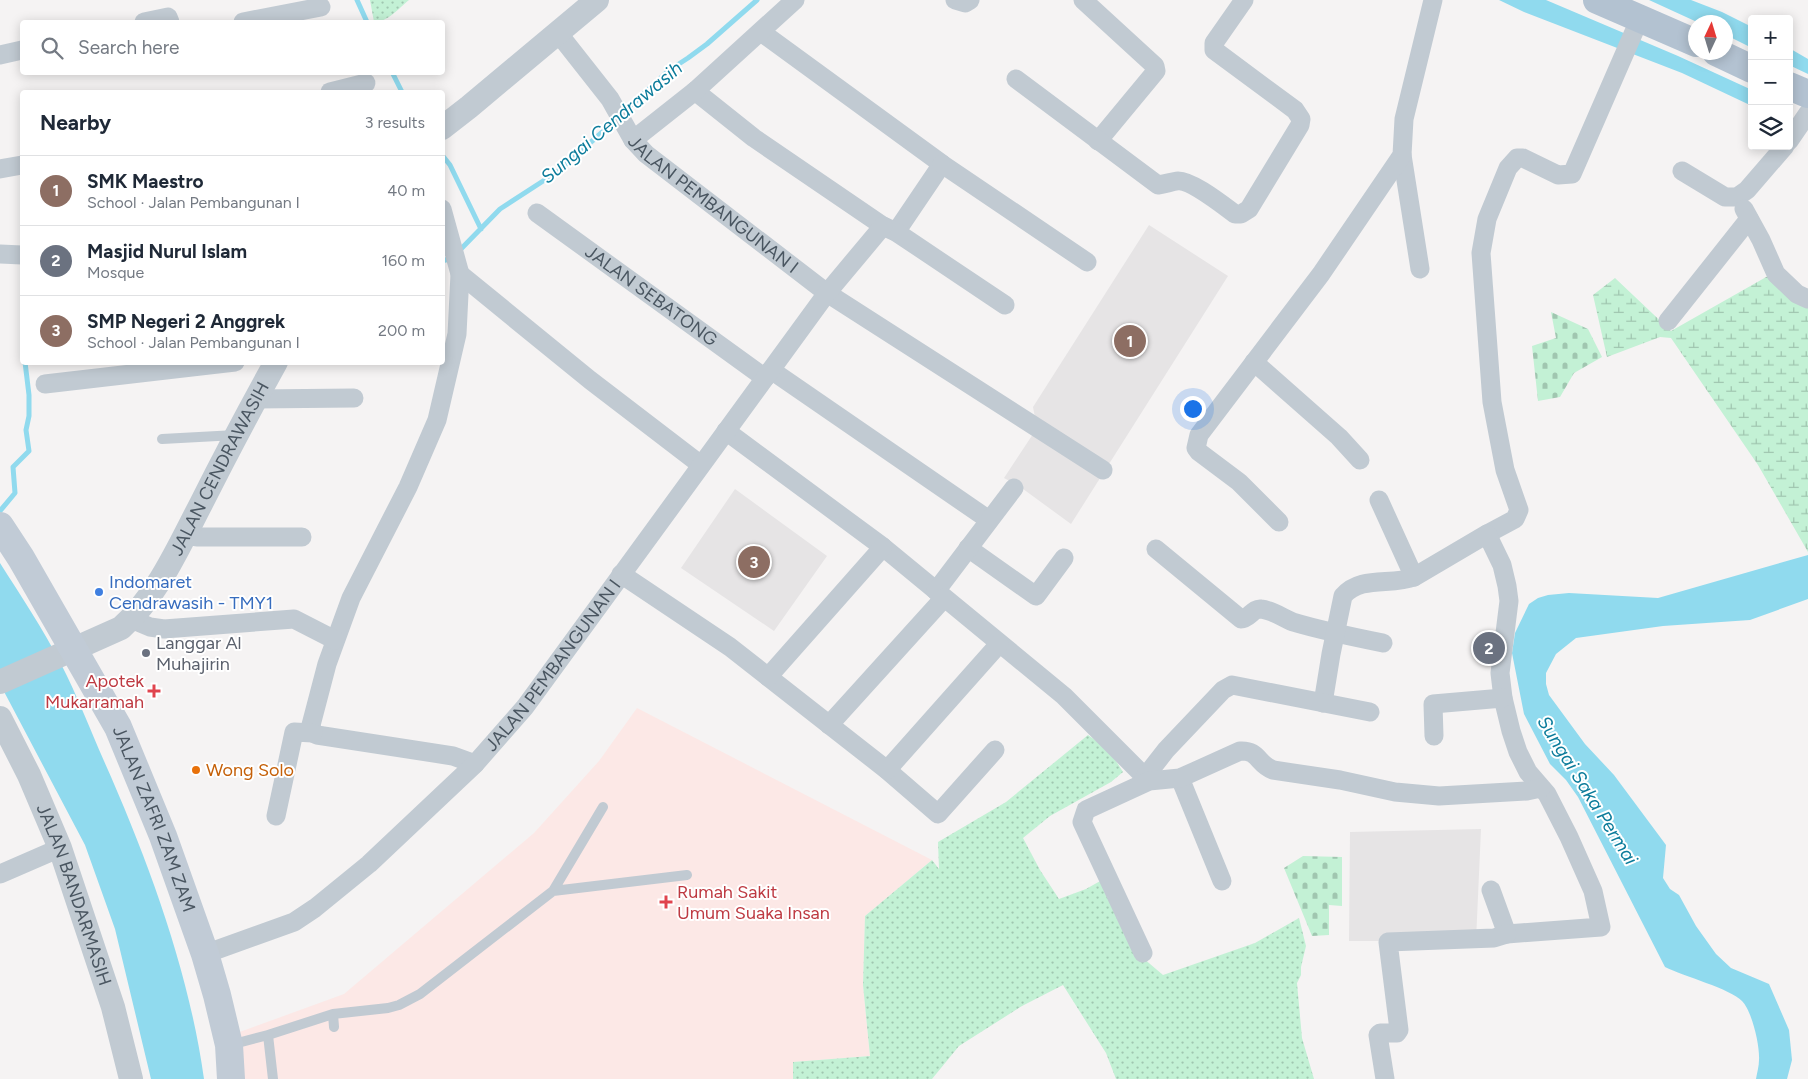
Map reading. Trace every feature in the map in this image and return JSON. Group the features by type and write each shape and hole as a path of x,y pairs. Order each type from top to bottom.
{"main road":[{"path":"1596,0 1688,39"},
{"path":"1733,60 1748,67"},
{"path":"1793,91 1807,108"},
{"name":"JALAN ZAFRI ZAM ZAM","path":"0,526 21,558 68,651 118,728 163,836 218,995 229,1045 230,1079"}],"street":[{"path":"445,126 597,0"},
{"path":"632,137 695,91 795,0"},
{"path":"955,0 965,3 970,0"},
{"path":"1083,0 1154,66 1156,71 1098,141"},
{"path":"1016,79 1158,185 1178,181 1189,184 1235,214 1241,214 1249,208 1300,125 1301,119 1295,110 1214,50 1214,43 1244,0"},
{"path":"1420,269 1402,154 1404,119 1433,0"},
{"path":"256,20 323,10"},
{"path":"149,20 167,13"},
{"path":"1323,703 1343,596 1349,589 1356,585 1406,580 1414,577 1515,519 1519,510 1505,470 1492,402 1481,253 1487,219 1508,168 1517,158 1523,158 1558,176 1572,174 1640,18"},
{"path":"761,32 942,164 1087,262"},
{"name":"JALAN PEMBANGUNAN I","path":"558,33 610,99 632,137 646,154 827,293 1103,470"},
{"path":"0,55 20,50"},
{"path":"338,90 366,83"},
{"path":"695,91 754,138 1005,305"},
{"path":"1793,134 1807,108"},
{"path":"1682,171 1725,197 1737,197 1747,190 1781,150"},
{"path":"1279,522 1239,482 1199,452 1196,448 1199,435 1321,274 1402,154"},
{"path":"827,293 889,229 942,164"},
{"path":"0,169 20,165"},
{"path":"1737,197 1761,240 1776,274 1797,294 1808,299"},
{"name":"JALAN SEBATONG","path":"537,213 768,374 989,520"},
{"path":"313,733 311,724 336,640 351,598 408,487 437,420 457,334 459,270 445,219"},
{"path":"1668,321 1749,219"},
{"path":"0,254 20,254"},
{"path":"459,270 590,380 702,465"},
{"name":"JALAN PEMBANGUNAN I","path":"205,954 294,922 315,908 369,864 475,764 525,707 827,293"},
{"path":"1254,362 1339,437 1360,460"},
{"path":"45,384 209,365"},
{"name":"JALAN CENDRAWASIH","path":"0,682 121,628 131,619 155,590 274,365"},
{"path":"256,399 354,398"},
{"path":"726,431 883,547 1064,696 1147,779"},
{"path":"829,725 940,595 968,548 1014,488"},
{"path":"1379,500 1414,577"},
{"path":"1384,1079 1378,1035 1380,1033 1397,1033 1399,1030 1388,942 1494,938 1507,934 1600,926 1593,891 1569,836 1547,794 1528,772 1518,752 1511,731 1503,698 1500,673 1509,602 1508,586 1502,565 1487,534"},
{"path":"184,535 198,537 302,537"},
{"path":"768,677 883,547"},
{"path":"968,548 1036,596 1064,558"},
{"path":"1156,549 1242,619 1261,609 1291,621 1335,634 1383,643"},
{"path":"621,574 730,647 887,770 938,814 995,750"},
{"path":"131,619 150,628 164,629 294,619 336,640"},
{"path":"887,770 999,644"},
{"path":"1147,779 1166,750 1223,690 1232,685 1370,712"},
{"path":"1434,736 1433,704 1503,698"},
{"name":"JALAN BANDARMASIH","path":"0,718 29,775 60,848 113,1007 131,1079"},
{"path":"276,816 294,732 313,733 453,756 475,764"},
{"path":"1144,953 1082,822 1086,810 1147,779 1180,778 1240,752 1248,751 1255,754 1267,768 1273,770 1340,780 1395,792 1439,796 1527,791 1541,788"},
{"path":"1180,778 1222,881"},
{"path":"0,874 60,848"},
{"path":"1491,890 1507,934"}],"lane":[{"path":"162,439 236,435"},
{"path":"229,1045 268,1035 333,1014 388,1008 420,994 554,891 603,807"},
{"path":"554,891 687,874"},
{"path":"333,1014 334,1027"},
{"path":"268,1035 273,1079"}],"shaded area":[{"path":"1149,225 1228,276 1071,524 1019,486 1004,478 1037,428 1033,407"},
{"path":"735,489 827,556 774,631 681,568"},
{"name":"Rumah Sakit Umum Suaka Insan","path":"637,708 932,860 865,916 863,985 870,1056 793,1062 793,1079 240,1079 237,1033 344,994 534,833 599,761"},
{"path":"1481,829 1476,941 1349,941 1350,832"}],"green space":[{"path":"370,0 409,0 384,20 374,20"},
{"path":"1768,276 1808,293 1808,552 1758,465 1671,338 1660,337 1607,357 1593,295 1615,278 1671,331"},
{"path":"1551,312 1588,329 1602,357 1574,373 1560,397 1538,401 1532,346 1556,338"},
{"path":"1088,735 1109,750 1123,772 1111,782 1050,816 1023,838 1040,870 1059,899 1086,889 1102,880 1143,958 1163,975 1255,943 1299,918 1306,946 1301,975 1297,983 1302,1038 1314,1079 1116,1079 1106,1053 1063,985 1022,1006 959,1046 932,1079 793,1079 793,1062 870,1056 863,985 865,916 932,860 939,869 938,842 1006,802"},
{"path":"1303,856 1342,857 1342,906 1329,905 1329,935 1312,936 1284,868"}],"water":[{"path":"1499,0 1546,0 1748,88 1748,104 1682,73 1524,12"},
{"path":"1649,0 1691,0 1728,15 1688,15 1688,18"},
{"path":"1733,18 1748,25 1748,46 1733,38"},
{"path":"1793,50 1808,59 1808,74 1793,67"},
{"name":"Sungai Saka Permai","path":"1808,555 1808,599 1750,620 1663,626 1576,638 1556,654 1546,673 1549,695 1585,744 1614,775 1666,845 1663,878 1670,889 1679,895 1696,926 1716,954 1731,968 1769,984 1789,1030 1792,1060 1787,1079 1756,1079 1759,1062 1758,1046 1755,1029 1746,1006 1736,996 1718,987 1665,967 1578,797 1566,780 1550,764 1524,714 1512,653 1515,633 1529,604 1538,598 1569,593 1658,598"},
{"path":"0,563 39,625 67,676 136,837 165,917 177,957 197,1038 204,1079 151,1079 115,929 85,845 0,684"}],"waterway":[{"path":"357,0 366,20"},
{"name":"Sungai Cendrawasih","path":"622,114 668,71 707,44 757,0"},
{"path":"394,75 401,90"},
{"name":"Sungai Cendrawasih","path":"458,252 500,209 557,172 616,120"},
{"path":"445,159 450,165 481,229"},
{"name":"Sungai Cendrawasih","path":"445,260 452,258"},
{"name":"Sungai Cendrawasih","path":"0,511 15,493 13,467 29,451 26,430 29,416 29,395 25,365"}],"place":[{"name":"SMK Maestro","path":"1130,341"},
{"name":"SMP Negeri 2 Anggrek","path":"754,562"},
{"name":"Indomaret Cendrawasih - TMY1","path":"99,592"},
{"name":"Masjid Nurul Islam","path":"1489,648"},
{"name":"Langgar Al Muhajirin","path":"146,653"},
{"name":"Apotek Mukarramah","path":"154,691"},
{"name":"Wong Solo","path":"196,770"},
{"name":"Rumah Sakit Umum Suaka Insan","path":"666,902"}]}
